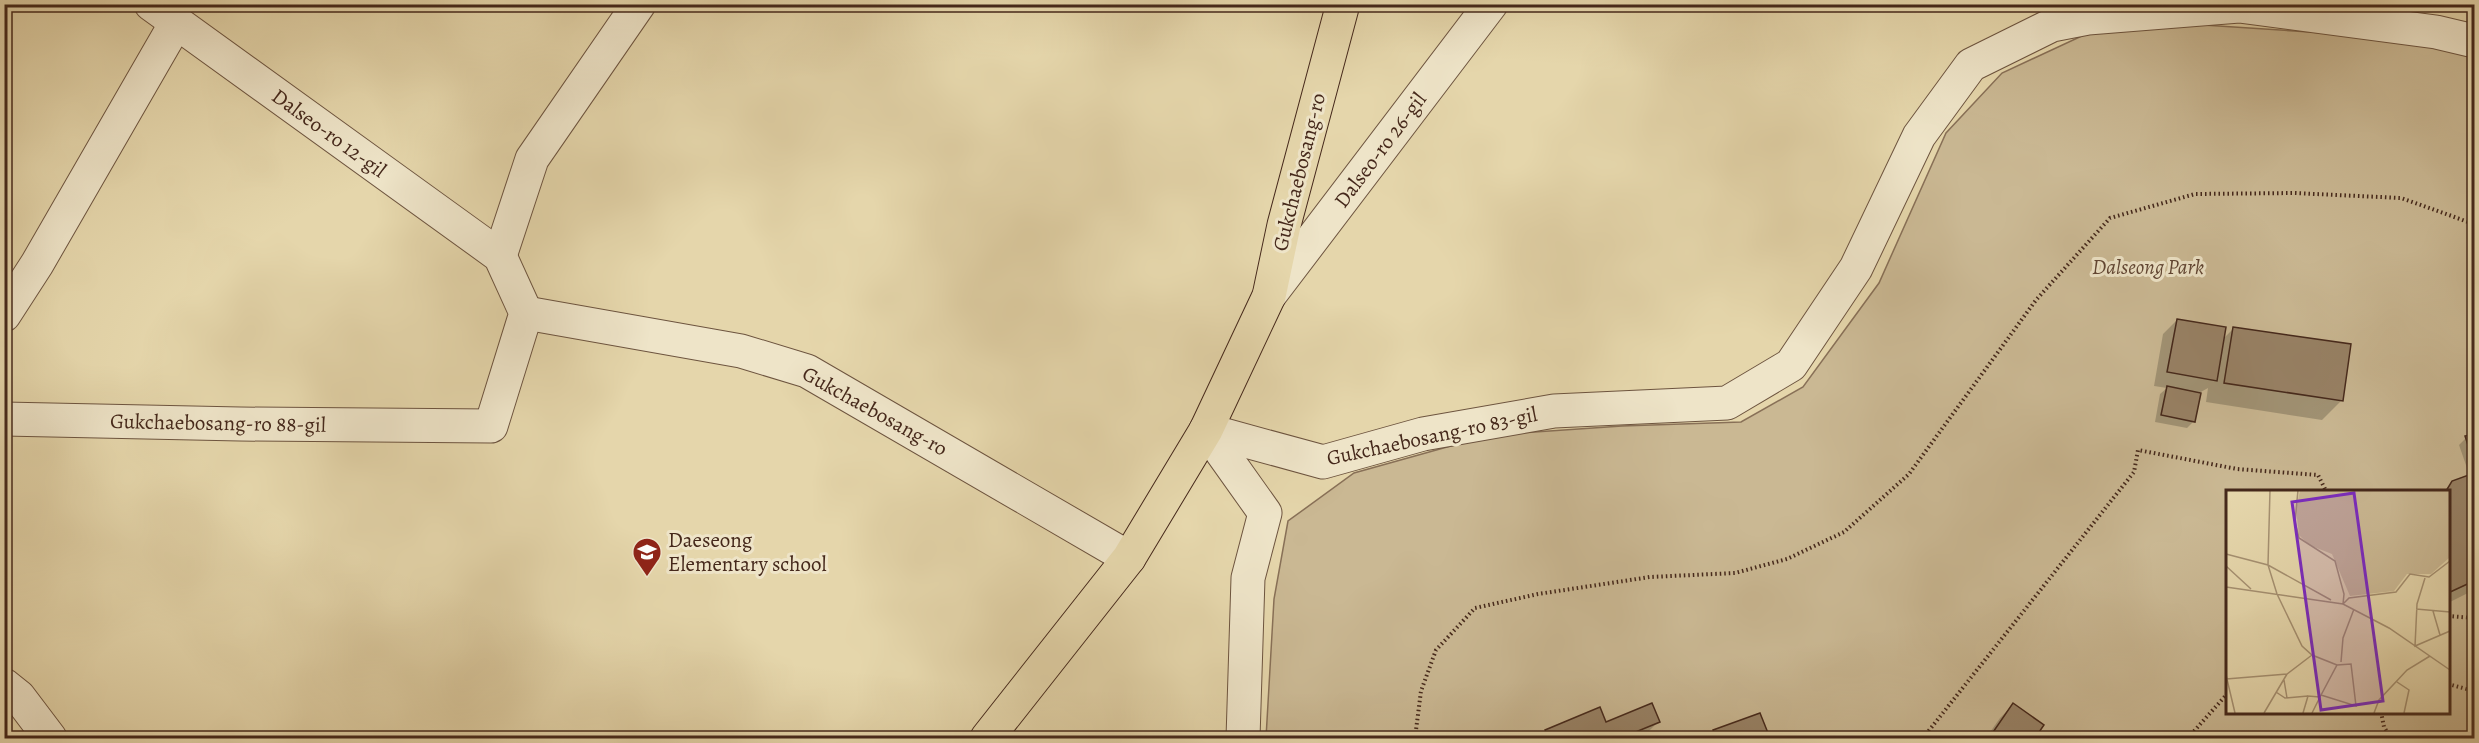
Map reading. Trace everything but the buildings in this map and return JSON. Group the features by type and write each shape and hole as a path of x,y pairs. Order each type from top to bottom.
{"main road":[{"name":"Gukchaebosang-ro","path":"987,738 1129,558 1206,429 1269,296 1284,225 1343,4"}],"street":[{"path":"500,256 532,159 639,4"},
{"name":"Dalseo-ro 26-gil","path":"1269,296 1491,4"},
{"name":"Gukchaebosang-ro 83-gil","path":"1206,429 1323,462 1423,435 1554,411 1727,404 1791,365 1856,268 1919,136 1971,65 2052,25 2088,18 2239,6 2436,32 2475,41"},
{"path":"4,315 37,264 161,10"},
{"name":"Dalseo-ro 12-gil","path":"161,10 500,256 526,313"},
{"name":"Gukchaebosang-ro 88-gil","path":"4,419 491,426 526,313"},
{"name":"Gukchaebosang-ro","path":"526,313 741,351 807,371 1129,558"},
{"path":"1206,429 1265,513 1248,578 1243,738"},
{"path":"4,685 19,697 50,738"}],"path":[{"path":"1415,738 1421,691 1436,650 1475,608 1538,594 1650,577 1736,573 1787,559 1844,532 1909,474 2036,300 2110,219 2195,194 2294,193 2401,198 2475,224"},
{"path":"1923,738 2134,472 2138,450 2237,469 2318,475 2326,490"},
{"path":"2449,616 2475,618"},
{"path":"2449,684 2475,692"},
{"path":"2188,738 2226,695"},
{"path":"2381,713 2384,727 2391,738"}],"green space":[{"name":"Dalseong Park","path":"2203,25 2387,37 2474,56 2474,738 1266,738 1274,599 1288,521 1354,473 1490,435 1622,426 1741,422 1803,387 1879,283 1946,133 2002,73 2086,34"}],"place":[{"name":"Daeseong Elementary school","path":"647,578"}]}
